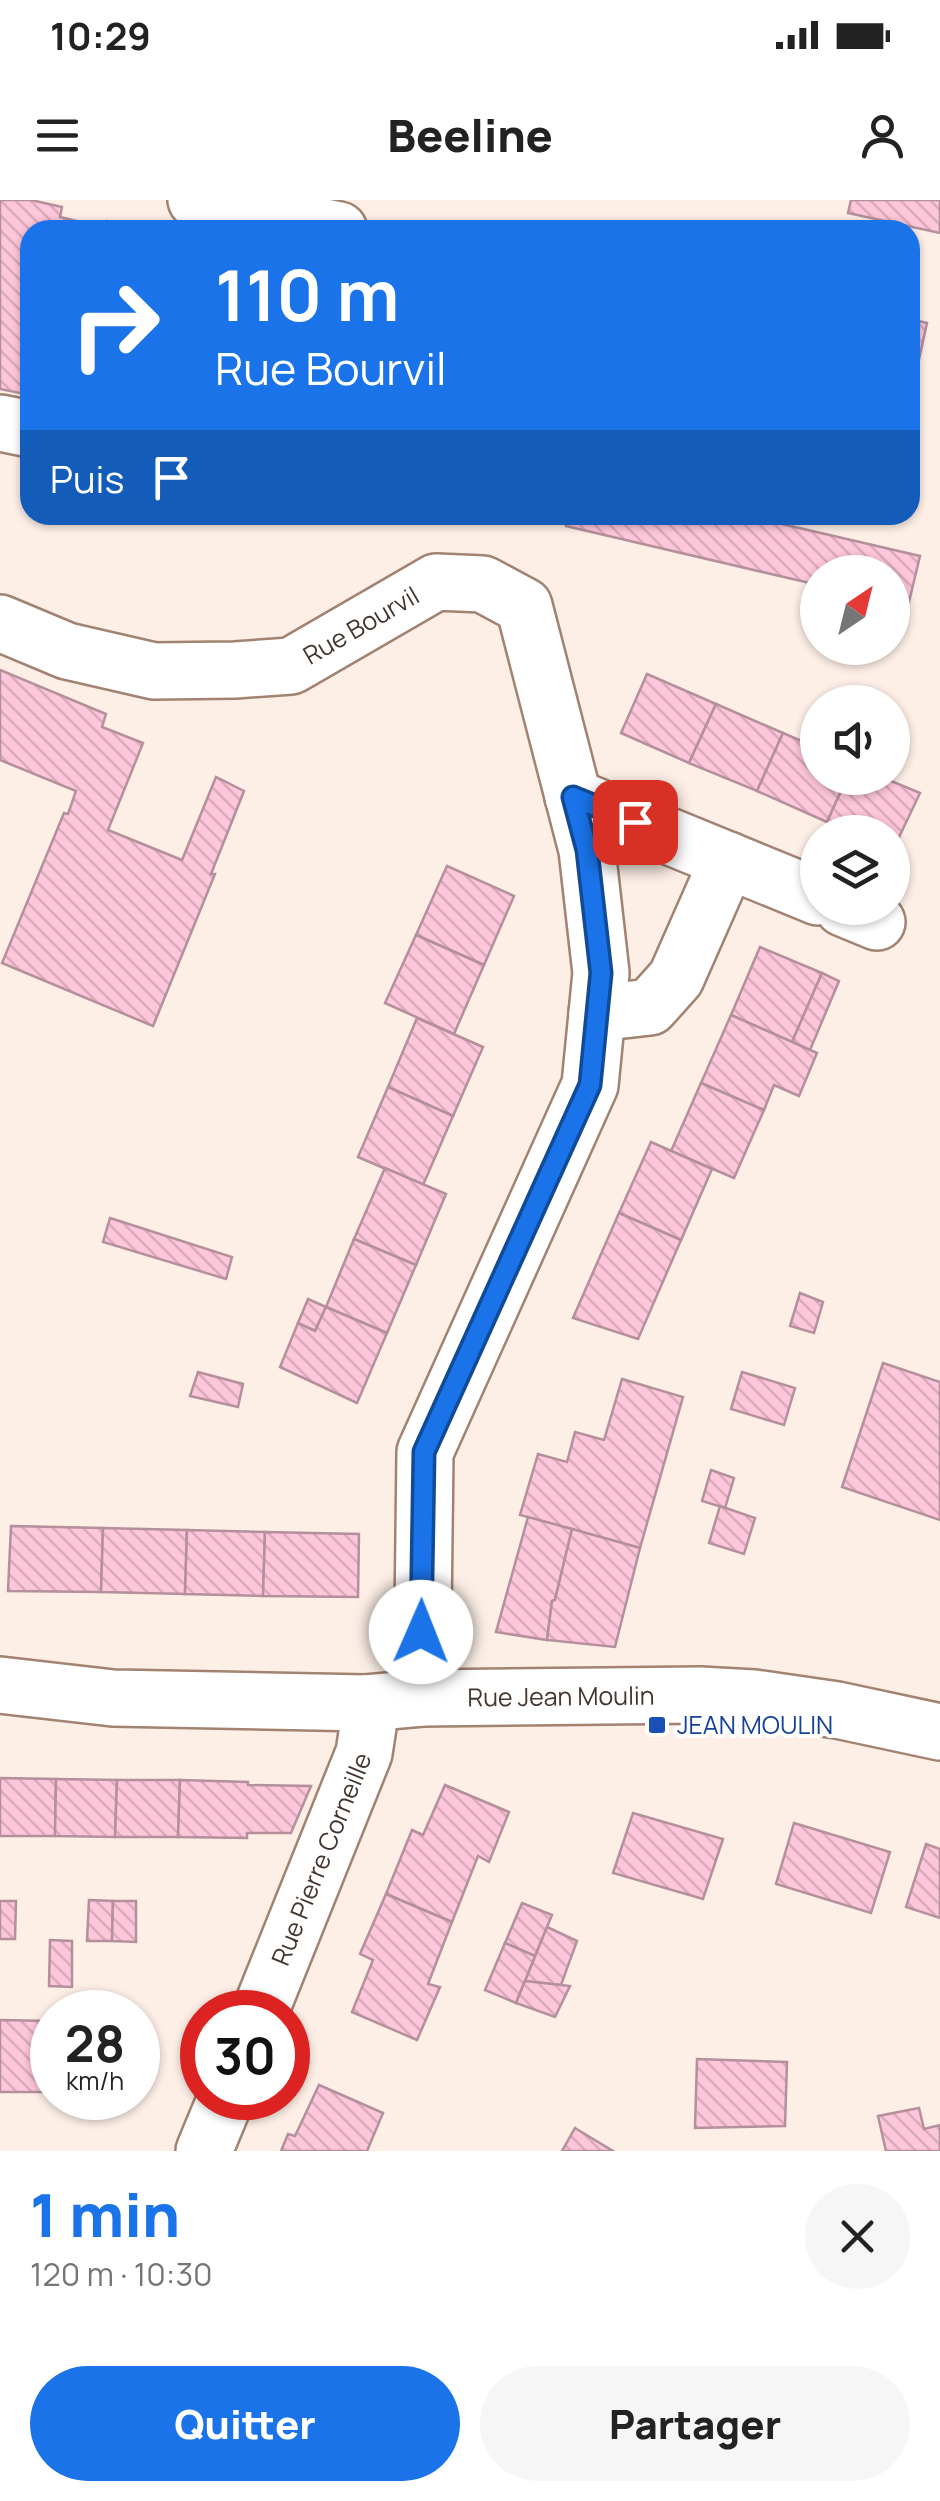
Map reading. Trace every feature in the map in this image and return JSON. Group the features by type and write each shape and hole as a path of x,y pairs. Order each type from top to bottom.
{"street":[{"path":"196,200 291,220"},
{"name":"Rue Bourvil","path":"0,623 67,651 154,671 291,666 436,582 483,584 524,606 587,850 601,973 590,1085 424,1452 422,1698"},
{"path":"573,797 800,890"},
{"path":"597,1012 650,1007 676,978 728,860"},
{"name":"Rue Jean Moulin","path":"0,1685 113,1698 366,1703 422,1698 700,1695 837,1710 940,1732"},
{"name":"Rue Pierre Corneille","path":"269,1990 364,1753 366,1703"},
{"path":"204,2151 217,2120"}],"building":[{"path":"0,200 31,200 62,207 60,217 73,220 20,220 20,393 0,389"},
{"path":"851,200 940,200 940,233 920,229 920,220 880,220 848,213"},
{"path":"920,321 927,323 920,355"},
{"path":"786,525 920,556 910,598 910,555 800,555 800,581 566,526"},
{"path":"0,670 106,714 102,727 143,743 108,830 182,860 216,777 244,791 153,1026 2,963 76,791 0,760"},
{"path":"647,674 716,704 689,763 621,733"},
{"path":"716,704 783,733 757,791 689,763"},
{"path":"783,733 800,740 800,795 839,795 830,815 811,815 757,791"},
{"path":"910,789 920,793 910,815 830,815 839,795 910,795"},
{"path":"447,866 514,896 484,965 416,935"},
{"path":"416,935 484,965 454,1034 385,1003"},
{"path":"760,947 822,973 792,1042 731,1015"},
{"path":"822,973 839,981 810,1050 792,1042"},
{"path":"731,1015 817,1053 799,1096 774,1085 764,1110 701,1083"},
{"path":"417,1018 483,1047 453,1116 388,1087"},
{"path":"701,1083 764,1110 734,1178 671,1151"},
{"path":"388,1087 453,1116 423,1185 358,1157"},
{"path":"651,1142 712,1169 681,1240 619,1213"},
{"path":"385,1168 446,1194 416,1265 354,1239"},
{"path":"619,1213 681,1240 638,1339 573,1318"},
{"path":"110,1218 232,1257 226,1279 103,1242"},
{"path":"354,1239 416,1265 387,1333 326,1307"},
{"path":"800,1293 823,1302 814,1333 790,1326"},
{"path":"308,1299 326,1307 315,1331 298,1323"},
{"path":"326,1307 387,1333 357,1403 280,1367 298,1323 315,1331"},
{"path":"883,1363 940,1382 940,1520 842,1487"},
{"path":"198,1372 243,1384 238,1407 190,1396"},
{"path":"742,1372 795,1388 784,1425 731,1409"},
{"path":"622,1379 683,1397 640,1548 520,1515 538,1454 567,1462 575,1432 604,1440"},
{"path":"711,1470 734,1478 725,1508 702,1501"},
{"path":"720,1506 755,1518 744,1554 709,1543"},
{"path":"528,1517 572,1529 552,1601 547,1640 496,1632"},
{"path":"11,1526 103,1528 101,1592 8,1591"},
{"path":"103,1528 187,1530 185,1594 101,1592"},
{"path":"572,1529 640,1548 615,1647 547,1640 552,1601"},
{"path":"187,1530 265,1532 263,1596 185,1594"},
{"path":"265,1532 359,1534 358,1597 263,1596"},
{"path":"0,1778 56,1779 55,1836 0,1836"},
{"path":"56,1779 117,1780 115,1837 55,1836"},
{"path":"117,1780 180,1780 178,1837 115,1837"},
{"path":"180,1780 311,1786 291,1833 247,1833 247,1838 178,1837"},
{"path":"445,1785 509,1812 489,1862 478,1856 452,1922 386,1894 412,1830 423,1835"},
{"path":"633,1813 723,1839 703,1899 613,1873"},
{"path":"794,1823 890,1852 871,1913 776,1884"},
{"path":"926,1844 940,1849 940,1918 906,1907"},
{"path":"386,1894 452,1922 428,1984 440,1987 417,2040 352,2012 373,1960 360,1954"},
{"path":"89,1900 113,1901 112,1941 87,1941"},
{"path":"0,1901 16,1901 15,1939 0,1939"},
{"path":"113,1901 136,1901 136,1942 112,1941"},
{"path":"522,1903 552,1915 535,1956 505,1943"},
{"path":"547,1927 577,1941 561,1985 525,1981"},
{"path":"50,1940 72,1941 72,1987 49,1986"},
{"path":"505,1943 535,1956 516,2003 485,1990"},
{"path":"525,1981 570,1986 555,2017 516,2003"},
{"path":"0,2020 30,2021 30,2092 0,2092"},
{"path":"697,2059 787,2062 785,2126 695,2128"},
{"path":"319,2085 383,2113 367,2151 281,2151 288,2134 295,2136 303,2120 310,2120 310,2104"},
{"path":"919,2108 924,2129 940,2125 940,2151 886,2151 878,2116"},
{"path":"575,2128 613,2151 562,2151"}],"place":[{"name":"JEAN MOULIN","path":"657,1725"}],"route":[{"path":"421,1632 424,1452 590,1085 601,973 587,850 573,797 635,822"}]}
